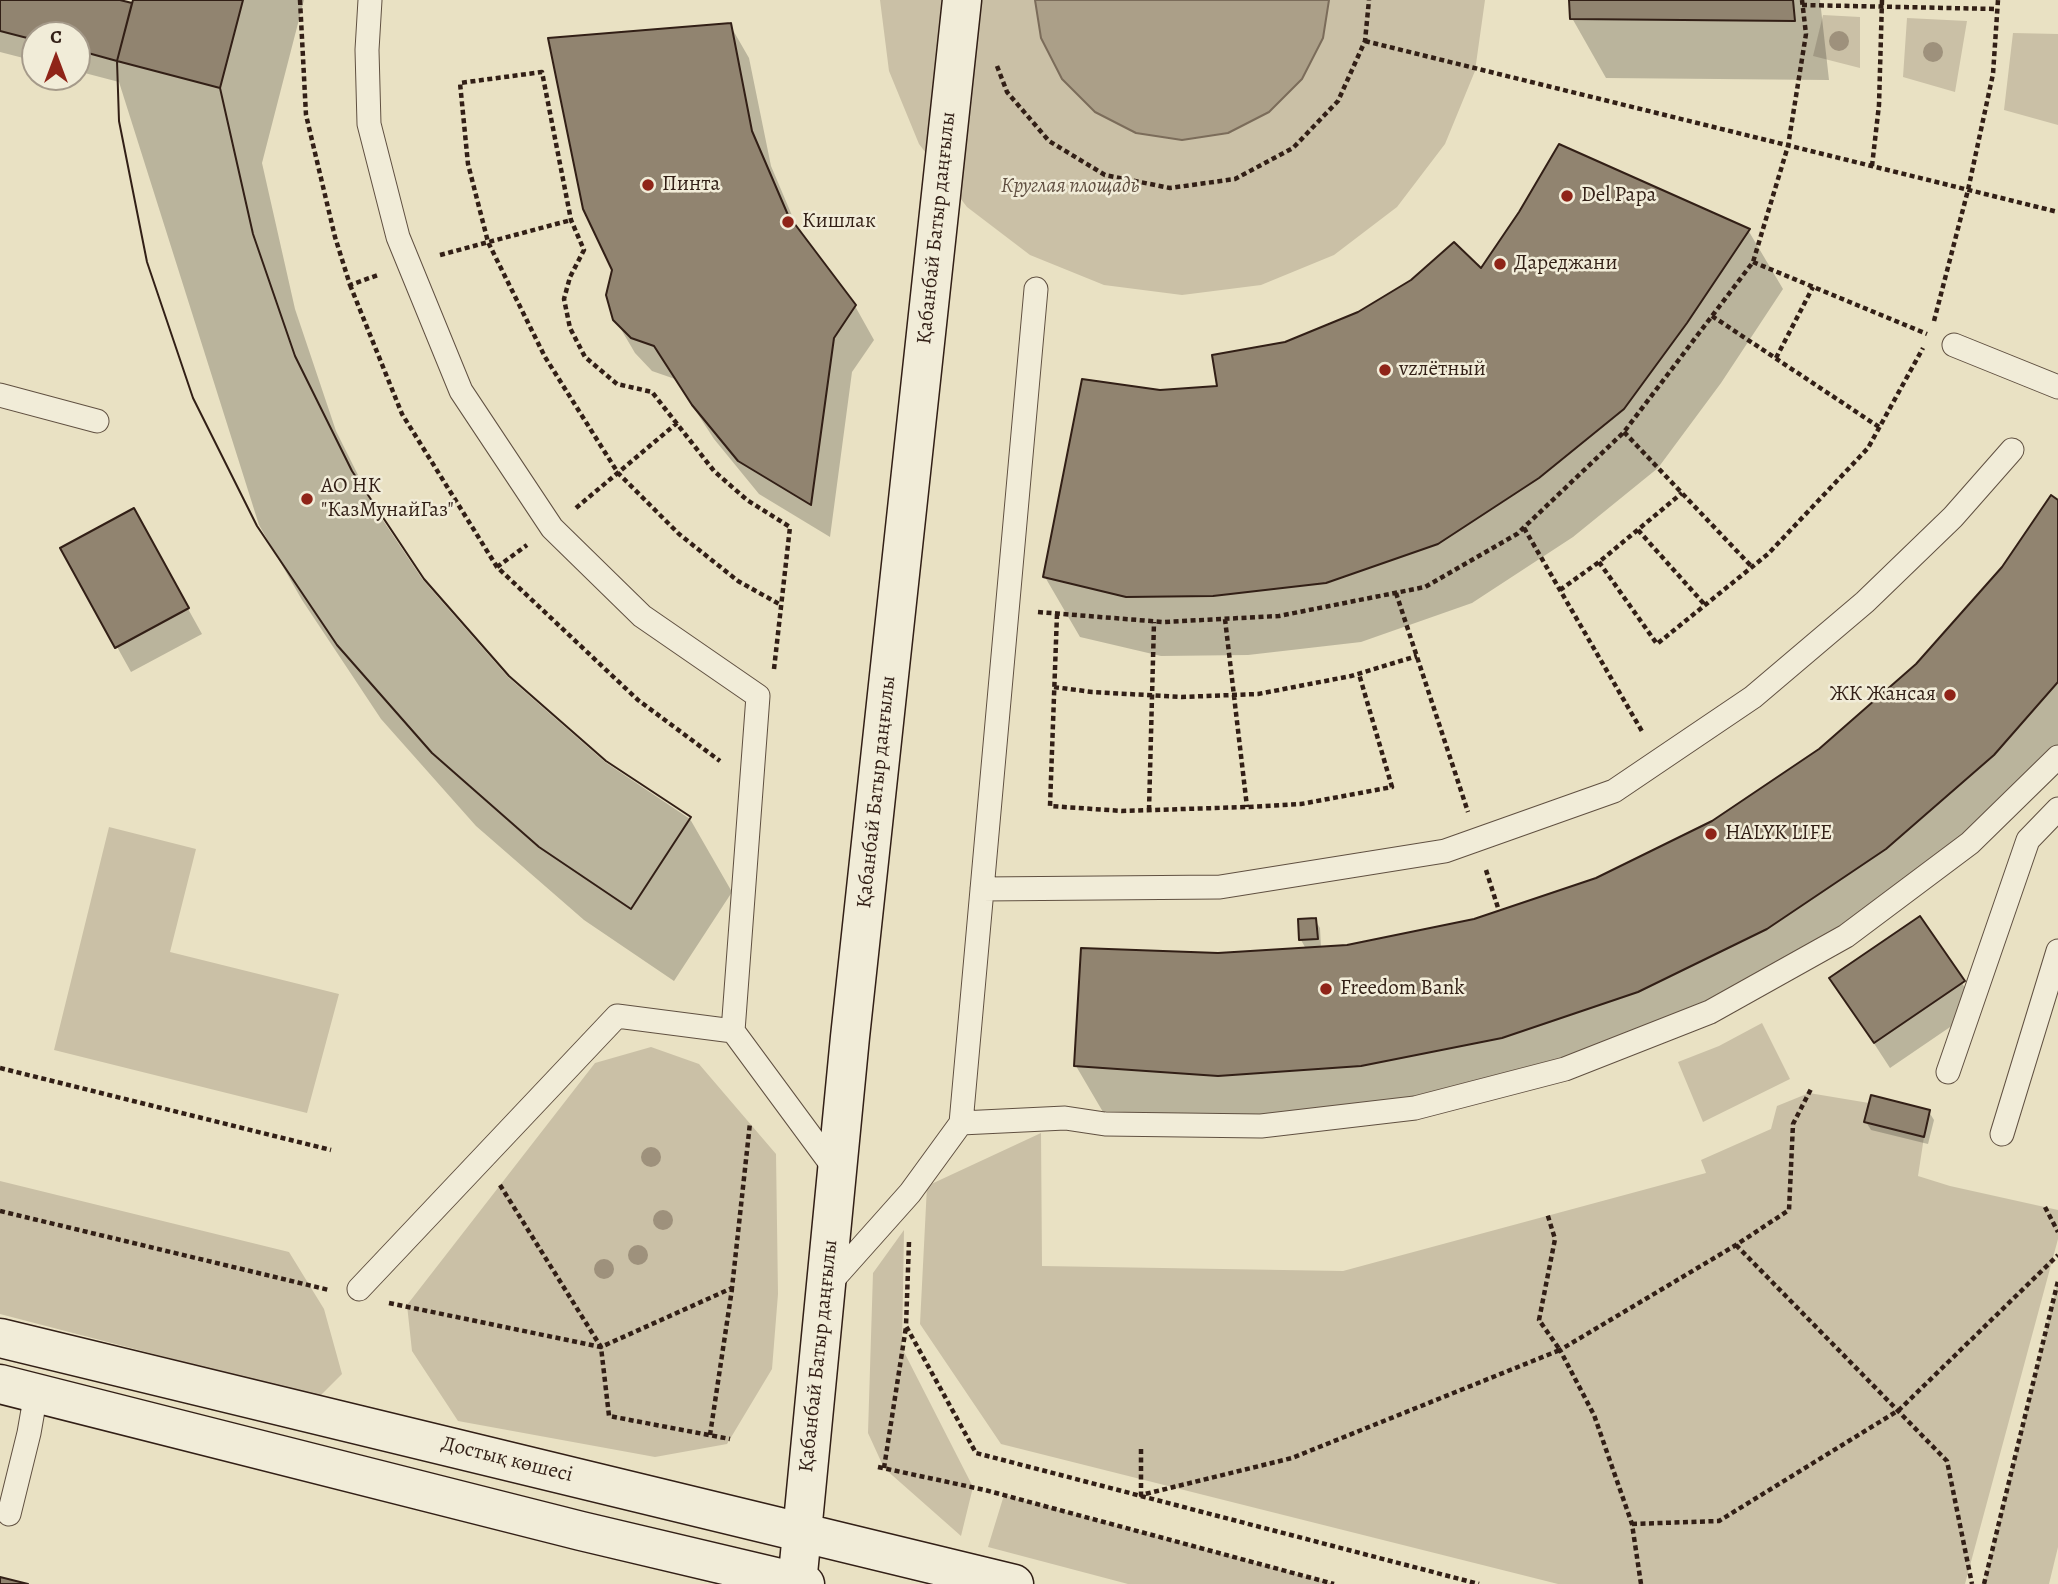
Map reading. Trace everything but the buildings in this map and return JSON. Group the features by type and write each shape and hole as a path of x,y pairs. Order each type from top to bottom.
{"street":[{"name":"Қабанбай Батыр даңғылы","path":"800,1583 802,1532 850,1037 962,0"},
{"name":"Достық көшесі","path":"0,1338 1014,1584"},
{"path":"18,1389 581,1531 800,1583"}],"lane":[{"path":"370,0 369,124 398,237 461,391 552,528 642,616 758,696 733,1031 837,1172"},
{"path":"825,1287 910,1193 961,1123 1036,289"},
{"path":"1954,345 2058,387"},
{"path":"0,395 97,421"},
{"path":"982,889 1220,887 1445,850 1614,791 1753,697 1865,602 1952,517 2011,450"},
{"path":"961,1123 1065,1118 1105,1124 1261,1126 1415,1108 1565,1069 1710,1012 1846,936 1970,843 2058,758"},
{"path":"1948,1072 2028,840 2058,809"},
{"path":"2002,1134 2058,951"},
{"path":"359,1289 617,1016 733,1031"},
{"path":"9,1514 29,1433 18,1389"}],"path":[{"path":"300,0 306,115 335,237 350,285 402,414 496,566 638,700 751,784"},
{"path":"993,55 1007,92 1049,142 1105,175 1170,188 1235,179 1293,148 1338,101 1365,41 1369,0"},
{"path":"1872,166 1879,105 1882,0"},
{"path":"1933,322 1968,190 1993,74 1998,0"},
{"path":"1007,609 1154,622 1279,616 1425,587 1524,528 1624,432 1753,262 1788,146 1806,34 1802,2 1882,7 1997,9"},
{"path":"1365,41 2058,212"},
{"path":"758,696 773,676 790,527 747,500 714,471 652,393 617,384 585,357 570,328 564,299 569,277 584,250 571,220 541,72 460,83 468,164 488,242 545,357 618,473 679,534 738,581 781,605"},
{"path":"350,285 409,264 571,220"},
{"path":"1599,562 1657,644 1768,554 1868,449 1930,335 1753,262"},
{"path":"1776,358 1813,286"},
{"path":"1712,316 1880,427"},
{"path":"496,566 552,528 677,424"},
{"path":"1624,432 1752,567"},
{"path":"1560,590 1599,562 1682,493"},
{"path":"1524,528 1660,761"},
{"path":"1637,530 1705,605"},
{"path":"1396,593 1499,911"},
{"path":"1057,614 1050,806 1122,811 1247,807 1301,804 1392,787 1359,674"},
{"path":"1225,619 1247,807"},
{"path":"1149,810 1154,622"},
{"path":"1054,687 1182,697 1258,694 1359,674 1417,656"},
{"path":"0,1068 331,1150"},
{"path":"1141,1495 1292,1458 1560,1350 1737,1244 1789,1210 1793,1124 1811,1089"},
{"path":"710,1435 732,1288 750,1123"},
{"path":"483,1157 600,1347 732,1288"},
{"path":"910,1193 906,1326 881,1468 985,1490 1334,1584"},
{"path":"2045,1207 2058,1232"},
{"path":"1547,1213 1555,1239 1539,1320 1560,1350 1594,1415 1632,1524 1641,1584"},
{"path":"1737,1244 1947,1461 1972,1584"},
{"path":"1632,1524 1719,1521 1899,1410 2058,1255"},
{"path":"1984,1584 2058,1281"},
{"path":"906,1326 976,1453 1479,1584"},
{"path":"1141,1449 1141,1495"}],"green space":[{"name":"Круглая площадь","path":"880,0 1035,0 1041,38 1228,133 1269,112 1302,79 1323,38 1329,0 1485,0 1475,71 1445,144 1397,207 1334,255 1261,285 1182,295 1104,285 1030,255 967,207 919,144 889,71"},
{"path":"1823,15 1860,17 1860,68 1813,56"},
{"path":"1907,18 1967,21 1955,92 1903,77"},
{"path":"2013,33 2058,34 2058,125 2004,110"},
{"path":"109,827 196,849 170,952 339,994 307,1113 54,1050"},
{"path":"1762,1023 1790,1079 1703,1122 1678,1062 1719,1046"},
{"path":"651,1047 699,1064 776,1154 778,1294 772,1369 727,1444 655,1457 458,1421 412,1351 407,1305 595,1063"},
{"path":"1809,1093 1869,1103 1865,1122 1924,1137 1918,1176 1950,1186 2058,1210 2058,1239 1965,1584 1558,1584 1001,1444 920,1324 927,1186 1041,1133 1042,1266 1343,1271 1706,1173 1701,1160 1771,1129 1777,1106"},
{"path":"0,1181 289,1252 324,1309 342,1374 319,1397 0,1314"},
{"path":"904,1230 902,1348 973,1487 961,1536 884,1468 868,1433 873,1273"},
{"path":"2058,1281 2058,1547 2049,1584 1984,1584"},
{"path":"1004,1495 1334,1584 1128,1584 988,1547"}],"shaded area":[{"path":"1035,0 1329,0 1323,38 1302,79 1269,112 1228,133 1182,140 1136,133 1095,112 1062,79 1041,38"}],"place":[{"name":"Пинта","path":"648,185"},
{"name":"Del Papa","path":"1567,196"},
{"name":"Кишлак","path":"788,222"},
{"name":"Дареджани","path":"1500,264"},
{"name":"vzлётный","path":"1385,370"},
{"name":"АО НК \"КазМунайГаз\"","path":"307,499"},
{"name":"ЖК Жансая","path":"1950,695"},
{"name":"HALYK LIFE","path":"1711,834"},
{"name":"Freedom Bank","path":"1326,989"}]}
